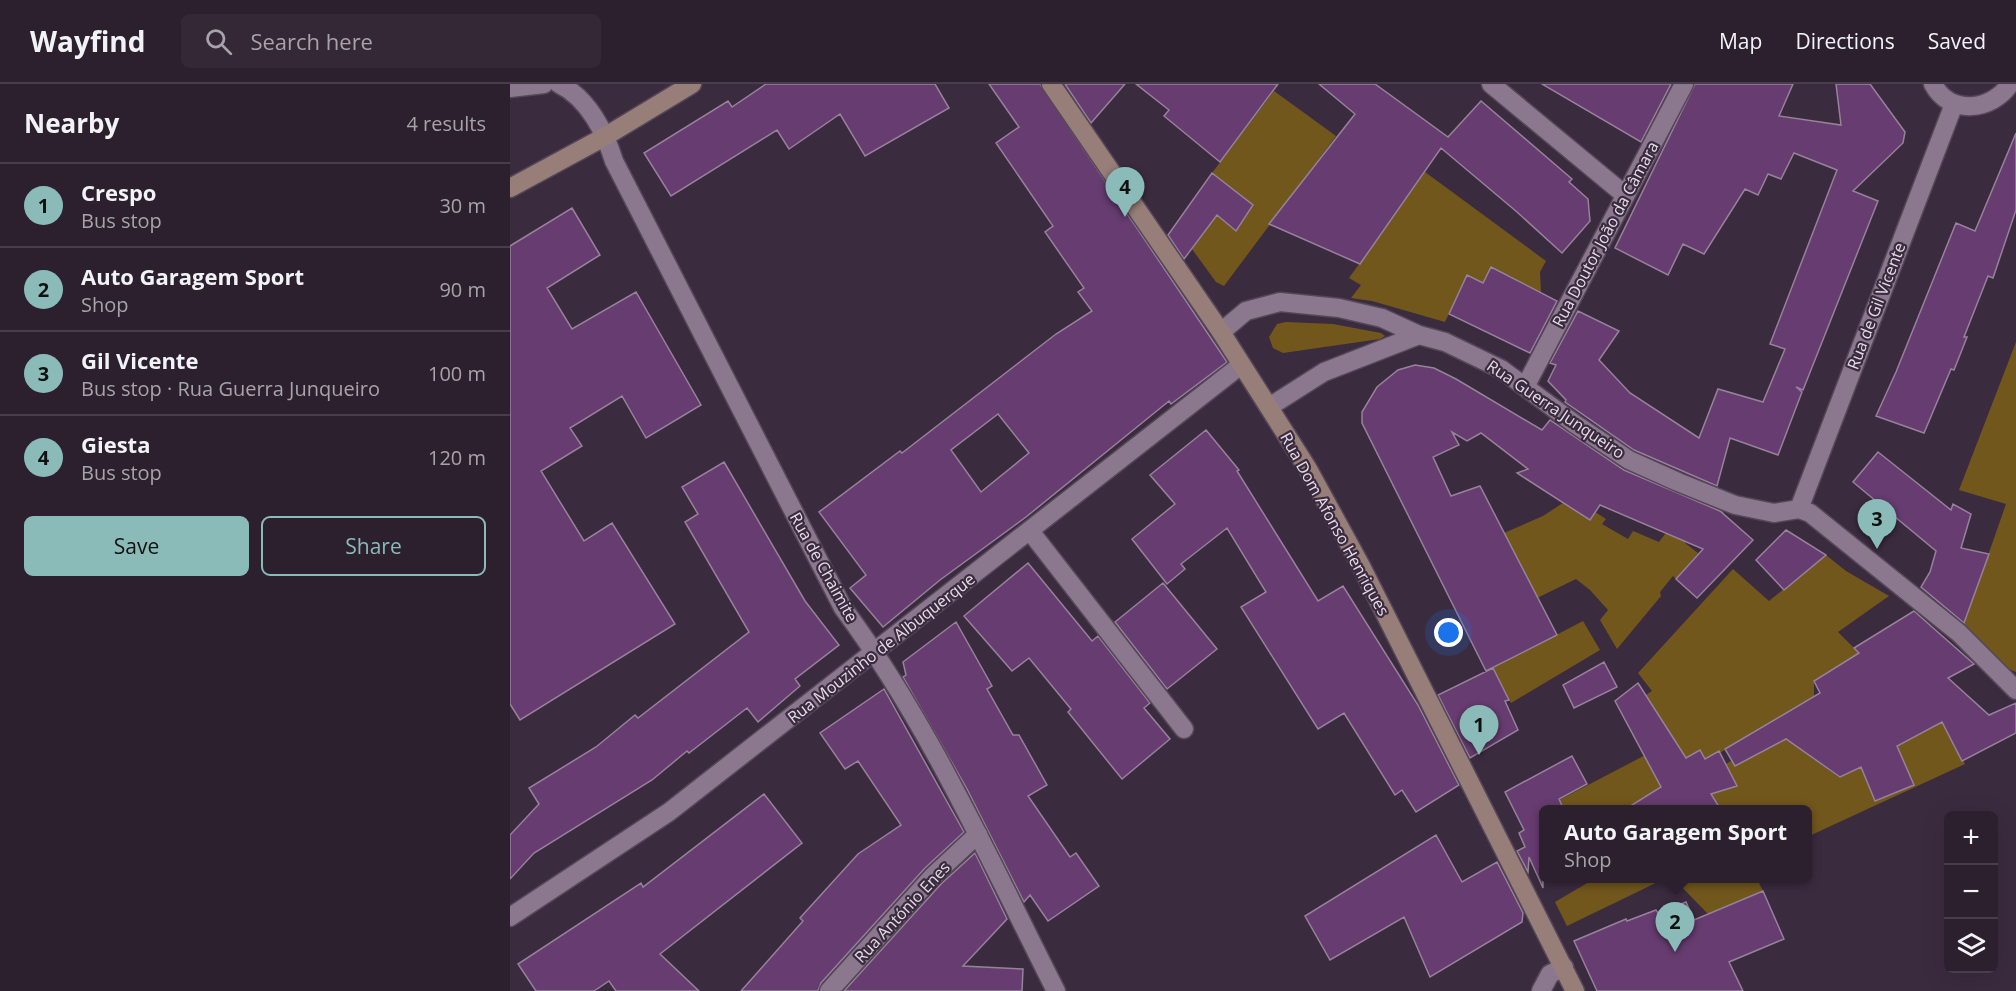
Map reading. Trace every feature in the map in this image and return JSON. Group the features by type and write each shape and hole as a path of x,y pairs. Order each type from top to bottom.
{"main road":[{"path":"510,188 606,136 692,84"},
{"name":"Rua Dom Afonso Henriques","path":"1051,84 1221,332 1308,469 1361,566 1575,991"}],"street":[{"path":"510,88 544,84"},
{"name":"Rua de Chaimite","path":"559,84 574,92 606,136 614,161 843,608 875,651 978,834 1056,991"},
{"path":"1491,84 1625,195"},
{"name":"Rua Doutor João da Câmara","path":"1526,385 1684,84"},
{"path":"1933,84 1944,97 1954,104 1981,106 1994,101 2010,84"},
{"name":"Rua de Gil Vicente","path":"1799,509 1954,104"},
{"name":"Rua Guerra Junqueiro","path":"1221,332 1246,311 1280,302 1311,304 1361,312 1382,318 1474,355 1526,385 1575,424 1629,460 1735,505 1774,513 1799,509"},
{"path":"1269,407 1324,372 1419,334"},
{"name":"Rua Mouzinho de Albuquerque","path":"510,917 669,812 1242,365"},
{"path":"1799,509 1820,520 1959,633 2016,690"},
{"path":"1030,531 1184,729"},
{"name":"Rua António Enes","path":"829,991 933,876 978,834"},
{"path":"1541,991 1550,974 1564,966"}],"shaded area":[{"path":"1274,91 1336,136 1224,286 1216,282 1192,249 1217,215 1236,230 1253,205 1212,173"},
{"path":"1425,172 1546,261 1540,272 1541,293 1506,291 1512,277 1491,267 1483,283 1467,275 1445,322 1372,301 1351,298 1361,285 1349,278"},
{"path":"1286,322 1333,324 1381,333 1385,336 1380,339 1283,353 1273,348 1269,337 1277,324"},
{"path":"2016,342 2016,672 2008,669 1964,624 2006,504 1959,490"},
{"path":"1572,497 1606,519 1602,524 1628,539 1633,531 1659,542 1691,500 1724,512 1710,532 1700,525 1685,543 1698,553 1676,579 1673,576 1660,592 1661,596 1617,649 1600,620 1608,610 1590,590 1576,579 1537,598 1504,533 1543,516"},
{"path":"1826,555 1846,571 1889,596 1838,632 1859,653 1814,681 1814,697 1706,761 1686,758 1646,695 1652,691 1638,673 1733,569 1769,601"},
{"path":"1583,621 1600,650 1511,703 1493,668"},
{"path":"1968,708 1949,734 1965,764 1812,835 1812,805 1718,805 1711,794 1737,786 1726,764 1751,749 1763,751 1794,735 1805,753 1839,777"},
{"path":"1657,749 1675,778 1632,805 1550,805"},
{"path":"1539,811 1539,822 1524,830 1519,821"},
{"path":"1587,883 1656,883 1567,926 1555,902"},
{"path":"1678,883 1759,883 1763,891 1708,914"}],"building":[{"path":"766,84 935,84 949,108 865,156 840,114 789,149 777,130 671,196 644,153 728,101 732,107"},
{"path":"989,84 1040,84 1227,362 1171,404 1169,401 1026,517 940,580 883,627 850,588 866,575 819,512 900,451 902,453 1056,334 1092,311 1078,292 1084,288 1045,232 1053,226 996,143 1019,127","holes":["998,414 1029,453 981,492 951,450"]},
{"path":"1065,84 1125,84 1091,123"},
{"path":"1136,84 1278,84 1220,162 1164,116 1169,110"},
{"path":"1319,84 1375,84 1448,137 1481,101 1572,179 1569,182 1588,199 1590,221 1562,253 1441,148 1360,264 1269,224 1355,114"},
{"path":"1542,84 1671,84 1641,142"},
{"path":"1695,84 1793,84 1779,116 1841,125 1836,84 1870,84 1905,132 1903,143 1853,191 1878,201 1803,390 1796,387 1802,392 1778,455 1730,438 1717,486 1634,450 1565,402 1566,400 1548,381 1556,365 1550,363 1578,311 1619,331 1599,360 1630,393 1699,438 1718,389 1763,402 1785,349 1770,344 1837,170 1794,153 1781,179 1768,174 1758,195 1745,189 1704,254 1683,244 1668,275 1615,248"},
{"path":"2016,133 2016,210 1993,278 1988,276 1964,337 1967,337 1954,370 1951,369 1924,433 1876,416 1956,223 1975,231"},
{"path":"1212,173 1253,205 1236,231 1217,215 1184,259 1168,235"},
{"path":"572,208 600,255 547,288 572,329 636,292 701,405 646,438 622,396 570,428 582,446 541,471 584,541 612,523 675,624 520,720 510,704 510,246"},
{"path":"1491,267 1557,301 1530,353 1449,314 1467,275 1483,283"},
{"path":"1415,365 1434,368 1456,379 1542,430 1550,420 1624,470 1720,511 1753,540 1697,598 1676,579 1703,549 1600,505 1590,520 1517,473 1528,469 1481,433 1467,441 1452,432 1459,445 1433,457 1451,496 1480,486 1557,635 1486,671 1362,423 1362,412 1377,387 1398,370"},
{"path":"1206,430 1239,470 1237,471 1318,601 1343,586 1418,705 1459,785 1416,812 1402,790 1395,795 1344,713 1318,729 1241,607 1266,592 1227,528 1181,564 1185,569 1167,584 1132,539 1175,504 1150,475"},
{"path":"1878,452 1951,510 1953,504 1971,514 1961,548 1989,554 1964,623 1921,587 1930,572 1936,551 1853,482"},
{"path":"724,462 805,601 839,645 795,679 800,686 758,722 747,708 689,753 687,751 652,780 534,853 510,879 510,835 539,804 529,788 596,747 635,715 638,718 749,632 685,522 698,514 682,487"},
{"path":"1786,530 1826,555 1784,590 1756,560"},
{"path":"1028,563 1092,641 1098,636 1150,703 1144,708 1170,739 1122,779 1068,712 1071,709 1029,658 1012,671 964,616"},
{"path":"1163,583 1217,649 1167,689 1115,622"},
{"path":"1914,611 1974,664 1948,678 1989,715 2016,703 2016,733 1962,761 1942,722 1897,746 1914,785 1875,801 1861,767 1840,777 1786,739 1735,766 1725,749 1820,693 1814,681 1859,653 1854,648"},
{"path":"956,622 992,686 987,689 1013,735 1019,735 1047,785 1028,796 1070,857 1076,853 1099,886 1048,921 1030,895 1024,902 967,789 903,677 906,675 903,662"},
{"path":"1604,662 1617,687 1574,708 1563,685"},
{"path":"1493,668 1509,700 1505,701 1518,730 1470,758 1438,695"},
{"path":"1638,683 1686,758 1700,750 1705,759 1719,751 1737,786 1711,794 1718,805 1632,805 1661,787 1615,701"},
{"path":"884,689 964,832 925,868 821,983 818,991 741,991 803,921 800,918 858,854 901,825 858,761 845,769 820,733"},
{"path":"1572,756 1587,784 1559,799 1562,805 1539,805 1539,879 1529,857 1528,872 1517,851 1525,847 1519,833 1524,830 1505,792"},
{"path":"764,794 802,843 660,954 699,991 616,991 609,981 594,991 536,991 518,964 641,883 643,887"},
{"path":"1436,835 1462,882 1497,862 1523,913 1522,922 1430,977 1404,917 1330,960 1305,916"},
{"path":"975,853 1007,919 963,966 1023,969 1022,991 844,991 941,884"},
{"path":"1763,891 1784,939 1729,962 1743,991 1597,991 1574,941 1626,919 1627,921 1656,910 1658,913 1686,902 1694,920"}],"place":[{"name":"Giesta","path":"1125,217"},
{"name":"Gil Vicente","path":"1877,549"},
{"name":"Crespo","path":"1479,755"},
{"name":"Auto Garagem Sport","path":"1675,952"}]}
